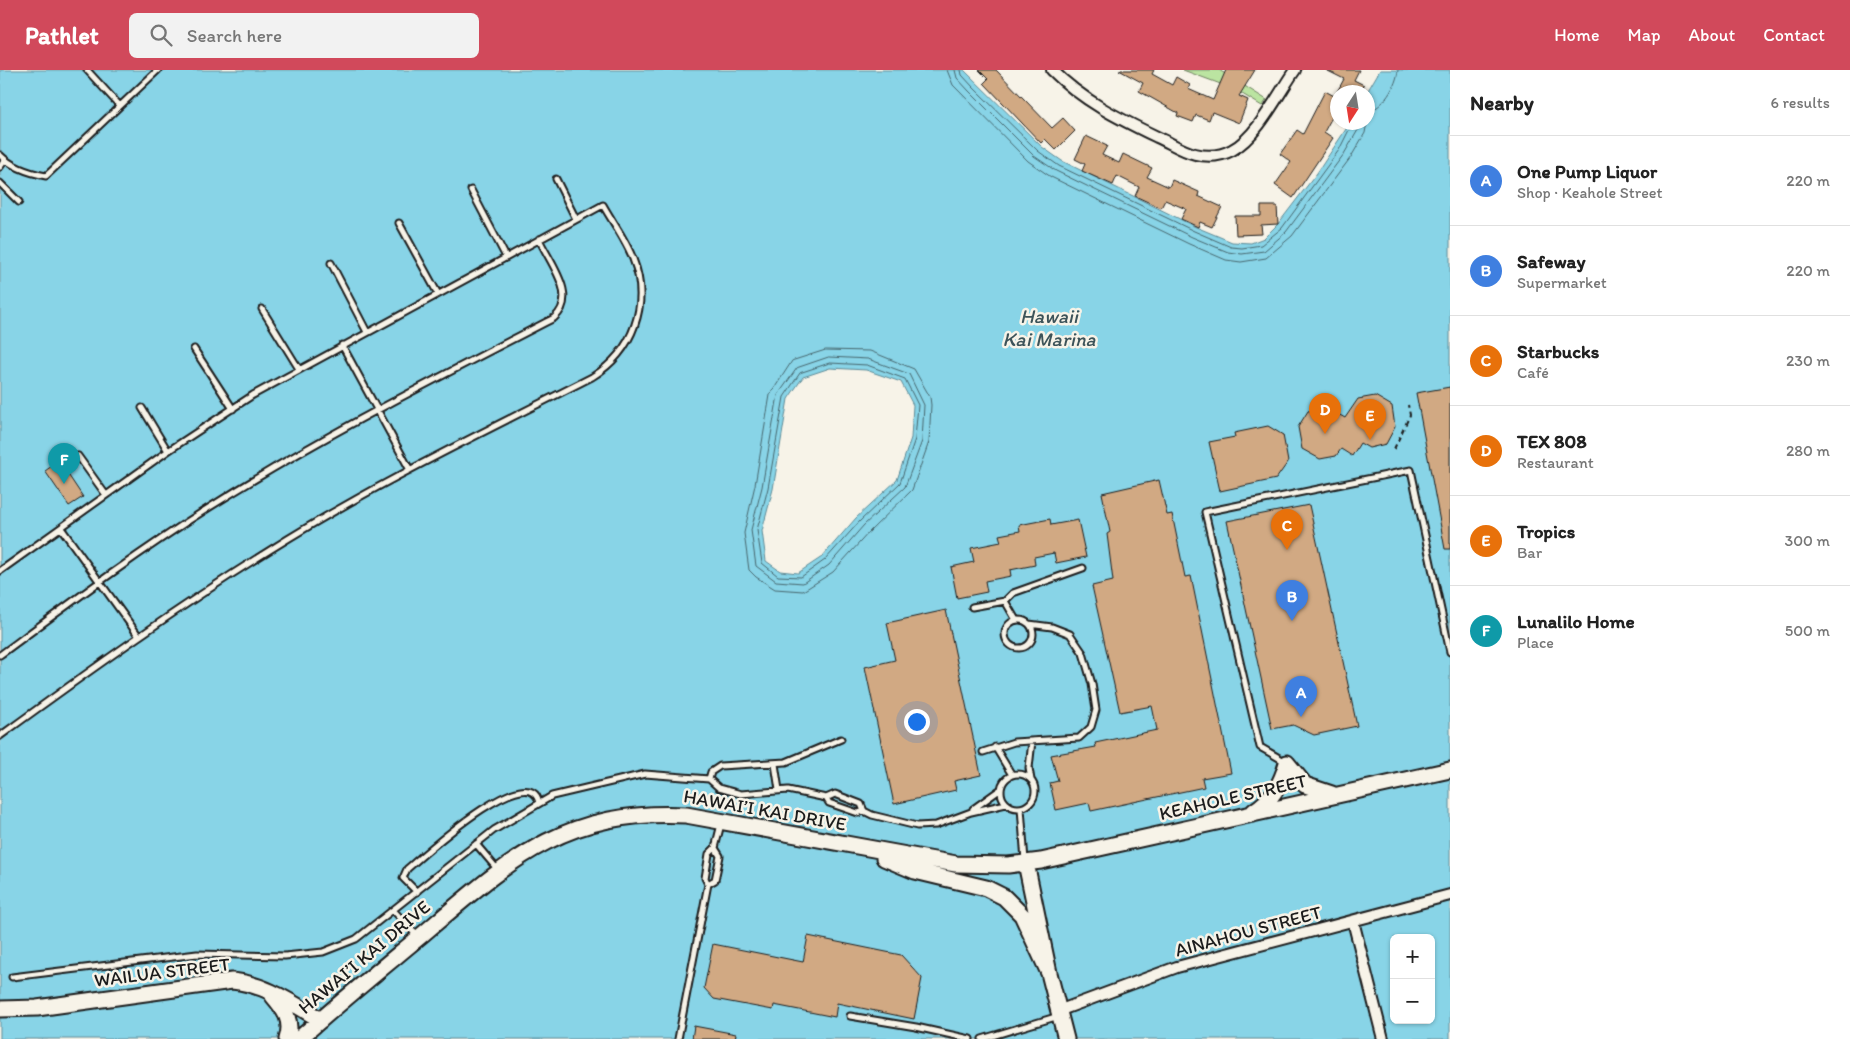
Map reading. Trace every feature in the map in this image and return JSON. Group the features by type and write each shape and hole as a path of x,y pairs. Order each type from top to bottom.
{"main road":[{"path":"1287,763 1305,785 1336,795"},
{"path":"1250,814 1270,798 1278,788 1287,763"},
{"name":"KEAHOLE STREET","path":"1026,864 1450,770"},
{"name":"HAWAI’I KAI DRIVE","path":"299,1039 499,870 543,843 602,821 665,814 722,821 956,864 1026,864"},
{"path":"857,846 915,872 986,888 1004,897 1016,907 1025,919 1049,973"},
{"path":"1026,864 1049,973 1066,1039"},
{"name":"WAILUA STREET","path":"0,1009 37,1008 232,981 250,983 267,989 321,1020"},
{"path":"267,989 281,1005 290,1022 287,1039"}],"street":[{"path":"1052,70 1075,92 1103,110 1188,151 1208,156 1231,151 1247,138 1295,70"},
{"name":"AINAHOU STREET","path":"1059,1014 1177,967 1450,895"},
{"path":"1353,921 1383,1039"}],"lane":[{"path":"87,70 120,106"},
{"path":"0,155 5,160 32,173 46,176 158,70"},
{"path":"0,167 5,160"},
{"path":"556,179 576,219"},
{"path":"0,183 19,202"},
{"path":"471,190 506,257"},
{"path":"0,571 168,451 233,409 342,345 603,205 634,261 640,284 640,308 636,323 626,344 611,363 592,377 410,470 272,549 138,635 0,736"},
{"path":"399,222 438,294"},
{"path":"0,655 99,581 210,506 377,410 554,318 563,308 565,293 539,240"},
{"path":"331,263 367,332"},
{"path":"262,308 299,370"},
{"path":"342,345 410,470"},
{"path":"194,349 233,409"},
{"path":"142,408 168,451"},
{"path":"78,456 106,495"},
{"path":"1287,763 1260,747 1205,512 1411,470 1450,652"},
{"path":"61,528 138,635"},
{"path":"972,607 1005,600 1013,592 1083,568"},
{"path":"983,752 1014,742 1079,738 1091,726 1096,710 1092,684 1083,652 1070,634 1052,627 1016,620 1005,600"},
{"path":"1016,620 1008,625 1005,634 1007,642 1015,648 1024,647 1031,642 1033,632 1029,624"},
{"path":"709,780 711,772 720,766 786,762 841,739"},
{"path":"826,798 829,803 858,813 864,811 917,826 936,825 971,812 1006,804 1021,808 1031,802 1035,791 1029,768 1032,741"},
{"path":"995,747 1012,775"},
{"path":"774,764 779,790"},
{"path":"12,977 197,954 285,956 323,952 356,939 394,911 494,830 540,803 561,794 646,774 709,780 719,788 741,794 779,790 826,798 834,794 861,804 864,811"},
{"path":"971,812 1001,788 1006,779 1012,775 1021,774 1031,780"},
{"path":"1001,788 1006,804"},
{"path":"417,892 403,878 407,869 460,823 511,792 532,792 540,803"},
{"path":"1021,808 1026,864"},
{"path":"678,1039 708,884 705,878 709,854 715,848 722,821"},
{"path":"476,844 499,870"},
{"path":"708,884 715,880 720,856 715,848"},
{"path":"394,911 418,938"},
{"path":"982,1039 1059,1014"},
{"path":"850,1016 916,1027 970,1039"}],"path":[{"path":"1394,449 1410,415 1408,405"}],"green space":[{"path":"1183,70 1219,70 1267,100 1262,106 1234,89"}],"water":[{"name":"Hawaii Kai Marina","path":"0,70 964,70 1042,147 1062,161 1196,227 1232,242 1251,243 1264,238 1278,224 1317,173 1345,130 1375,130 1375,85 1371,85 1380,70 1450,70 1450,1039 0,1039","holes":["830,368 866,370 901,382 913,405 911,438 897,480 856,518 822,557 798,573 780,571 766,561 762,531 773,489 788,399 803,377"]}],"building":[{"path":"979,70 996,70 1052,128 1063,118 1075,131 1056,150 1045,139 1041,143 984,83 988,79"},
{"path":"1119,70 1154,70 1152,74 1172,85 1176,77 1190,85 1188,89 1213,100 1226,70 1255,70 1239,96 1248,100 1239,123 1212,112 1209,120 1196,115 1193,122 1177,116 1178,113 1139,91 1143,83"},
{"path":"1326,70 1359,70 1354,80 1364,85 1341,85 1344,79"},
{"path":"1325,91 1330,94 1330,121 1324,132 1333,138 1293,198 1275,185 1291,162 1280,154 1297,130 1303,134"},
{"path":"1086,136 1107,146 1102,155 1119,163 1123,154 1152,168 1147,177 1169,187 1172,180 1199,192 1198,196 1222,207 1212,227 1200,222 1198,227 1181,219 1186,209 1165,200 1161,208 1135,196 1139,187 1117,176 1113,185 1082,171 1085,164 1075,159"},
{"path":"1261,206 1277,206 1278,224 1261,225 1262,234 1236,235 1235,216 1261,216"},
{"path":"1450,387 1450,549 1445,549 1416,393"},
{"path":"1375,396 1392,406 1395,427 1386,444 1369,448 1360,443 1352,456 1341,449 1336,456 1320,459 1302,449 1298,427 1308,411 1326,407 1345,418 1358,399"},
{"path":"1268,426 1283,435 1288,462 1276,479 1220,491 1209,442 1235,437 1234,433"},
{"path":"59,461 83,497 69,506 45,471"},
{"path":"1159,480 1167,515 1172,514 1185,577 1191,576 1231,773 1202,778 1204,787 1091,811 1089,803 1056,810 1050,783 1058,781 1051,755 1096,747 1095,743 1157,730 1152,706 1120,712 1092,586 1113,581 1107,534 1110,532 1102,493"},
{"path":"1309,505 1357,726 1314,735 1293,725 1272,729 1227,521"},
{"path":"1050,519 1051,525 1078,520 1086,557 1056,563 1054,553 1034,557 1035,565 1010,570 1011,576 985,581 987,592 957,598 951,567 974,562 971,548 1001,542 999,535 1020,531 1019,525"},
{"path":"946,610 981,775 954,781 956,790 894,804 865,667 895,660 887,623"},
{"path":"808,936 901,955 922,978 914,1019 837,1003 835,1017 774,1005 773,1010 714,999 704,988 713,944 803,962"},
{"path":"694,1026 736,1034 735,1039 692,1039"}],"place":[{"name":"TEX 808","path":"1325,434"},
{"name":"Tropics","path":"1370,440"},
{"name":"Lunalilo Home","path":"64,484"},
{"name":"Starbucks","path":"1287,550"},
{"name":"Safeway","path":"1292,621"},
{"name":"One Pump Liquor","path":"1301,717"}]}
